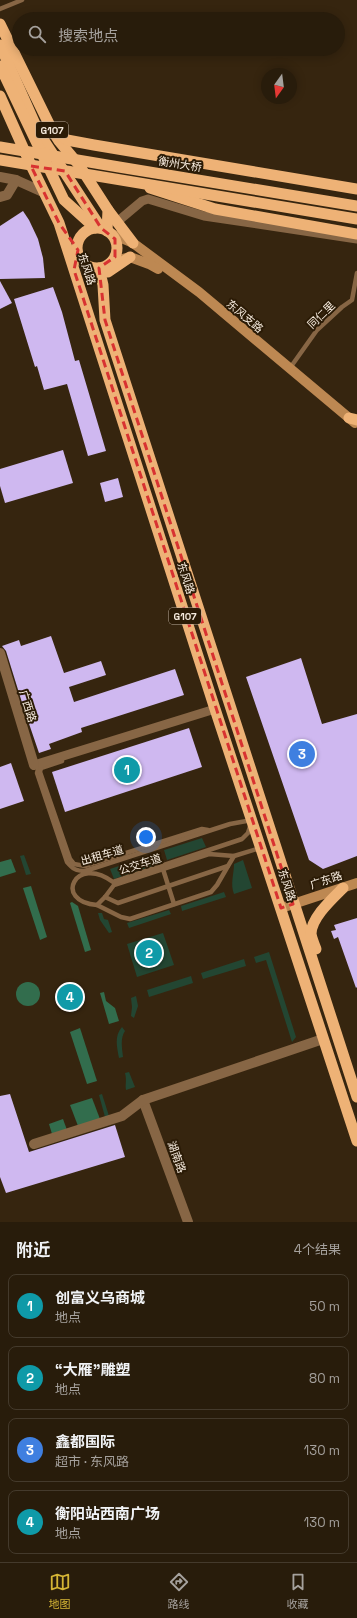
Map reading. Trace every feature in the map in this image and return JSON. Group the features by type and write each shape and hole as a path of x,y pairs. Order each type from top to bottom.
{"highway":[{"name":"G107","path":"0,24 12,48"},
{"path":"0,45 39,133 103,230 117,245 115,257 111,262 99,268"},
{"name":"G107","path":"16,56 52,130 79,165 108,210"},
{"name":"G107","path":"0,66 64,200 103,230"},
{"name":"东风路","path":"0,96 59,223 260,848 357,1141"},
{"path":"52,130 67,140 357,189"},
{"name":"衡州大桥","path":"0,146 126,169 357,206"},
{"path":"0,160 357,219"},
{"path":"134,183 215,210 357,234"},
{"path":"103,230 108,210"},
{"path":"108,210 133,243"},
{"name":"G107","path":"59,223 78,250 84,263 89,266 99,268"},
{"name":"G107","path":"74,270 79,239 83,234 103,230"},
{"path":"103,285 107,273 130,257"},
{"name":"东风路","path":"99,268 103,285 105,320 357,1098"},
{"path":"337,1037 326,984 311,935 312,926 324,907 343,888"}],"main road":[{"name":"东风支路","path":"103,230 133,243 199,292 354,421"},
{"name":"东风支路","path":"130,257 149,264 197,296 357,431"},
{"path":"111,262 130,257"},
{"name":"广东路","path":"281,908 357,883"}],"street":[{"path":"107,147 110,144 116,143 357,184"},
{"path":"0,197 7,195 7,179 44,193"},
{"path":"117,222 148,199 204,216 357,239"},
{"name":"广西路","path":"0,653 37,768"},
{"path":"37,768 88,748 215,709"},
{"path":"34,1144 122,1116 143,1100 323,1039"},
{"name":"湖南路","path":"143,1100 188,1222"}],"lane":[{"path":"0,9 22,0"},
{"name":"同仁里","path":"290,368 317,330 352,300 357,272"},
{"name":"出租车道","path":"37,768 40,772 70,859 74,864 85,866 202,829 212,830 230,824 252,820"},
{"name":"公交车道","path":"97,905 82,902 74,895 73,884 78,876 87,873 98,874 113,882 162,867 242,839 248,833 252,820"},
{"path":"234,856 217,885 211,892 130,919 121,917 97,905 114,885 162,867 209,854 234,856 260,848"},
{"path":"105,897 118,903 228,866"},
{"path":"162,867 174,904"}],"highlighted area":[{"path":"31,166 65,171 101,228 115,239 115,257 99,268 105,320 293,904 281,908 74,270 78,250 59,223"}],"green space":[{"path":"202,838 206,847 167,860 164,850"},
{"path":"24,855 31,874 26,875 20,856"},
{"path":"149,856 152,866 114,879 110,869"},
{"path":"11,859 16,872 0,877 0,862"},
{"path":"243,860 252,888 234,894 232,883 234,864"},
{"path":"31,886 47,937 40,940 23,888"},
{"path":"224,892 226,897 182,911 181,906"},
{"path":"72,902 78,906 91,950 85,952 70,903"},
{"path":"169,910 171,914 129,928 127,923"},
{"path":"98,913 102,913 104,919 108,920 112,932 109,933 100,920"},
{"path":"163,933 174,965 137,977 127,944"},
{"path":"269,952 296,1037 292,1042 266,960 256,963 254,957"},
{"path":"244,959 246,966 203,979 201,973"},
{"path":"191,976 193,983 149,997 147,990"},
{"path":"28,982 37,985 40,994 37,1003 28,1006 19,1003 16,994 19,985"},
{"path":"104,992 106,1001 115,1008 119,1021 109,1024 100,993"},
{"path":"136,996 138,1006 134,1018 131,1016 131,998"},
{"path":"122,1027 125,1031 122,1040 123,1057 119,1058 117,1038 119,1030"},
{"path":"80,1028 97,1081 87,1084 70,1032"},
{"path":"129,1072 135,1087 126,1090 125,1073"},
{"path":"102,1094 109,1116 105,1117 99,1095"},
{"path":"92,1098 100,1119 78,1126 70,1105"},
{"path":"63,1119 67,1130 52,1134 49,1124"}],"building":[{"path":"23,211 38,239 43,258 45,278 0,279 0,226"},
{"path":"0,281 12,303 0,309"},
{"path":"53,287 62,312 75,361 79,360 106,451 88,456 67,384 44,390 37,366 35,367 14,299"},
{"path":"63,450 73,483 5,503 0,486 0,469"},
{"path":"118,478 123,497 105,502 100,483"},
{"path":"51,636 64,673 101,661 106,675 69,687 74,702 175,669 184,695 81,728 82,732 49,744 51,749 39,753 6,651 2,646 19,640 21,646"},
{"path":"301,658 322,724 357,714 357,856 323,869 309,860 246,677"},
{"path":"189,728 202,767 65,812 52,772"},
{"path":"11,763 24,801 0,809 0,767"},
{"path":"357,918 356,988 338,937 334,939 331,931 336,930 334,925"},
{"path":"10,1094 29,1152 115,1125 125,1157 6,1193 0,1177 0,1096"}],"place":[{"name":"鑫都国际","path":"302,754"},
{"name":"创富义乌商城","path":"127,770"},
{"name":"“大雁”雕塑","path":"149,953"},
{"name":"衡阳站西南广场","path":"70,997"}]}
